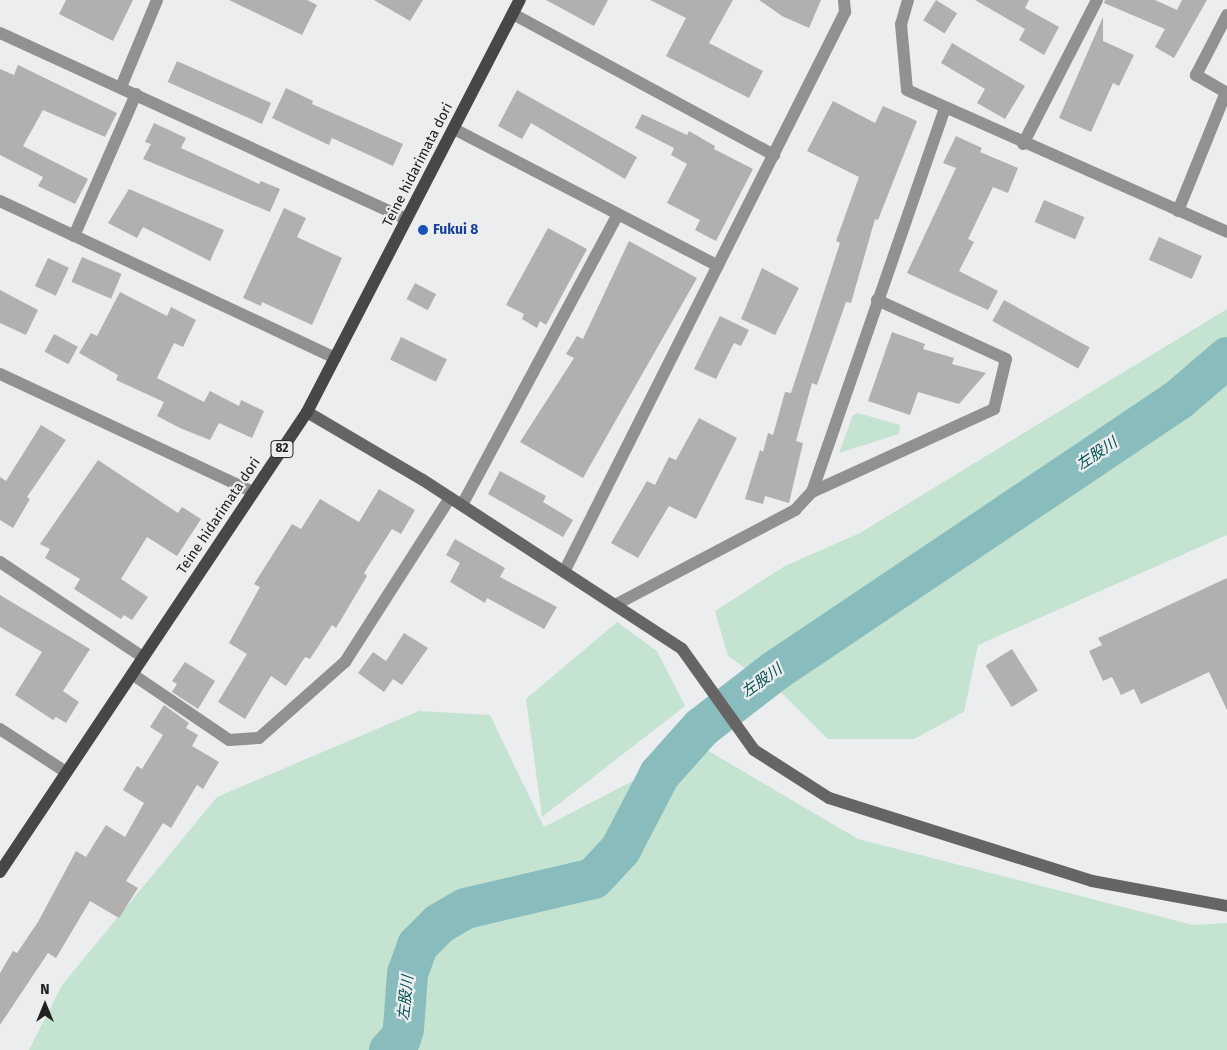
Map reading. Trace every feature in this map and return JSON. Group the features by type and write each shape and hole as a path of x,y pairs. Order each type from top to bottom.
{"main road":[{"name":"Teine hidarimata dori","path":"0,872 307,412 520,0"}],"street":[{"path":"121,87 157,0"},
{"path":"564,572 846,12 844,0"},
{"path":"908,0 901,24 907,90 1023,144 1227,232"},
{"path":"1023,144 1097,0"},
{"path":"513,14 774,155"},
{"path":"1178,211 1227,92 1196,75 1227,15"},
{"path":"0,33 407,219"},
{"path":"74,236 136,94"},
{"path":"812,492 945,108"},
{"path":"454,130 718,266"},
{"path":"0,201 335,358"},
{"path":"462,505 618,214"},
{"path":"614,605 795,510 812,492 994,409 1006,359 877,300"},
{"path":"0,374 253,492"},
{"path":"307,412 462,505 682,649 701,673 754,750 829,798 1092,880 1227,906"},
{"path":"132,674 229,740 259,738 345,662 450,498"},
{"path":"0,562 143,657"},
{"path":"0,729 66,772"}],"green space":[{"path":"1227,309 1227,535 978,645 964,712 914,739 828,739 784,695 728,656 715,611 785,566 860,533"},
{"path":"858,413 900,425 899,434 839,453 853,415"},
{"path":"617,622 657,651 685,706 542,817 526,699"},
{"path":"419,711 490,715 544,827 700,746 858,839 1193,925 1227,923 1227,1050 29,1050 62,985 217,797"}],"building":[{"path":"66,0 133,0 113,41 59,14"},
{"path":"229,0 307,0 317,5 302,35"},
{"path":"374,0 423,0 410,21"},
{"path":"546,0 608,0 594,26"},
{"path":"650,0 733,0 709,43 763,71 749,98 666,56 686,18"},
{"path":"759,0 821,0 809,28 782,16"},
{"path":"936,0 957,13 944,34 923,20"},
{"path":"975,0 1029,0 1025,8 1059,27 1044,55 1019,40 1025,29"},
{"path":"1105,0 1155,0 1177,10 1182,0 1207,0 1174,58 1155,47 1165,29 1104,3"},
{"path":"1103,17 1103,41 1134,55 1119,86 1113,83 1091,132 1059,118"},
{"path":"952,43 1025,86 1005,119 977,103 985,89 941,63"},
{"path":"177,61 271,103 262,124 168,82"},
{"path":"18,65 117,113 105,137 43,110 23,146 88,179 75,204 38,186 43,177 0,155 0,69 14,75"},
{"path":"286,88 313,101 312,104 403,144 393,166 332,138 329,145 272,118"},
{"path":"517,90 637,157 625,179 531,123 522,139 498,126"},
{"path":"833,101 875,123 883,106 917,121 878,220 875,219 851,303 846,302 817,385 812,383 796,441 803,443 789,503 765,496 763,504 745,499 760,450 763,452 768,433 773,435 785,392 791,393 840,243 836,241 859,177 807,151"},
{"path":"642,114 687,135 689,131 715,146 714,149 753,169 716,241 695,230 700,220 667,203 687,164 671,155 674,148 635,128"},
{"path":"154,123 186,138 181,148 259,184 261,181 280,189 270,212 143,159 151,144 145,142"},
{"path":"956,136 982,148 980,152 1018,168 1008,193 993,187 968,239 974,242 959,271 998,291 988,310 907,273 956,168 943,163"},
{"path":"129,189 224,230 210,261 143,227 137,238 108,223"},
{"path":"1044,200 1085,217 1075,239 1035,222"},
{"path":"284,208 306,218 297,237 342,258 312,325 262,302 261,306 243,298"},
{"path":"548,228 587,249 546,325 540,321 537,328 522,319 524,314 506,305"},
{"path":"1159,237 1202,256 1192,279 1149,260"},
{"path":"629,241 697,278 583,478 520,442 574,358 566,354 577,336 583,339"},
{"path":"82,257 122,274 111,299 71,282"},
{"path":"48,258 69,268 56,296 35,286"},
{"path":"762,268 799,288 775,335 741,319"},
{"path":"415,283 436,294 428,310 407,299"},
{"path":"0,290 38,310 26,335 0,323"},
{"path":"120,292 167,316 171,307 196,320 183,347 174,343 157,378 204,402 210,391 239,406 241,400 264,411 252,438 219,423 210,440 180,428 157,416 164,402 116,380 118,375 79,353 91,333 97,336"},
{"path":"1004,300 1090,348 1078,369 992,321"},
{"path":"720,316 749,330 741,346 734,343 716,379 694,369"},
{"path":"892,332 925,344 923,349 954,358 952,364 986,373 959,404 918,392 910,415 868,401"},
{"path":"54,334 78,347 68,364 45,352"},
{"path":"401,337 447,359 436,382 390,359"},
{"path":"699,418 737,438 696,519 669,506 638,558 611,543 647,481 655,485 669,457 676,460"},
{"path":"41,425 66,440 27,497 30,499 13,528 0,520 0,477 6,481"},
{"path":"98,460 178,513 182,507 201,519 177,556 147,537 121,579 148,597 132,620 124,615 121,619 74,589 80,579 45,558 50,549 40,544"},
{"path":"500,471 546,496 543,502 573,520 563,537 488,494"},
{"path":"379,489 415,510 401,534 392,529 364,573 367,576 336,628 332,625 310,659 305,657 286,686 271,676 245,719 218,702 247,654 229,643 260,587 254,584 292,524 301,529 320,499 359,522"},
{"path":"455,539 505,568 500,577 557,607 544,629 487,598 485,603 450,582 460,563 446,555"},
{"path":"1227,578 1227,710 1209,672 1141,704 1134,689 1121,695 1112,677 1103,681 1089,651 1102,645 1098,638"},
{"path":"0,595 90,649 63,691 79,702 66,723 56,717 53,720 15,695 42,652 0,627"},
{"path":"404,633 428,648 402,685 393,679 384,692 358,673 373,652 386,661"},
{"path":"1012,649 1038,691 1012,707 986,665"},
{"path":"185,662 215,681 198,709 172,692 177,684 172,681"},
{"path":"164,705 189,723 186,728 198,735 192,746 219,762 203,789 197,785 171,828 163,823 126,881 138,888 119,918 90,901 56,958 48,953 0,1025 0,973 13,951 17,953 38,922 76,851 86,857 106,825 125,837 144,803 123,790 137,766 142,769 163,735 150,727"}],"waterway":[{"name":"左股川","path":"389,1050 400,1038 403,1028 407,973 417,945 439,923 465,908 593,878 620,849 659,774 701,727 775,670 1177,400 1227,357"}],"place":[{"name":"Fukui 8","path":"423,230"}]}
